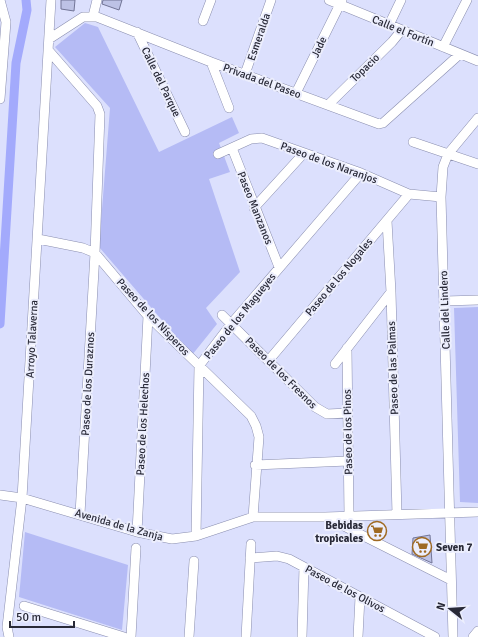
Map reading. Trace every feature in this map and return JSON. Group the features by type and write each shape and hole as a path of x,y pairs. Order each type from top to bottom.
{"street":[{"path":"0,0 6,22 1,68 0,99"},
{"name":"Arroyo Talaverna","path":"9,637 7,626 22,498 51,0"},
{"path":"49,39 83,17 93,16 97,0"},
{"path":"203,22 211,0"},
{"name":"Esmeralda","path":"245,74 271,0"},
{"name":"Calle el Fortín","path":"329,0 341,2 401,31 478,62"},
{"path":"389,25 401,0"},
{"path":"442,47 467,0"},
{"name":"Jade","path":"296,93 341,2"},
{"name":"Privada del Paseo","path":"93,16 106,19 211,62 381,124 460,54"},
{"name":"Topacio","path":"328,105 392,42 401,31"},
{"name":"Calle del Parque","path":"137,32 185,132"},
{"name":"Paseo de los Duraznos","path":"49,51 97,106 100,114 95,253 80,514"},
{"path":"211,62 228,108"},
{"name":"Calle del Lindero","path":"453,637 441,197 444,167 448,154 478,118"},
{"name":"Paseo de los Naranjos","path":"218,154 256,138 361,173 409,194 441,197"},
{"path":"414,142 478,164"},
{"name":"Paseo Manzanos","path":"232,148 254,208 279,267"},
{"path":"254,208 304,153"},
{"name":"Paseo de los Magueyes","path":"196,536 199,366 231,324 361,173"},
{"name":"Paseo de los Nogales","path":"269,360 409,194"},
{"name":"Paseo de las Palmas","path":"387,221 391,292 397,514"},
{"path":"38,240 83,248 95,253"},
{"name":"Paseo de los Nísperos","path":"95,253 148,316 251,416 259,437 255,465 252,517"},
{"path":"335,364 391,292"},
{"path":"444,300 478,300"},
{"name":"Paseo de los Fresnos","path":"222,315 322,412 348,413"},
{"name":"Paseo de los Helechos","path":"137,532 148,316"},
{"name":"Paseo de los Pinos","path":"347,348 349,516"},
{"path":"255,465 348,461"},
{"name":"Avenida de la Zanja","path":"0,495 22,498 137,532 172,539 196,536 252,517 325,517 478,512"},
{"path":"325,517 451,580"},
{"path":"246,637 251,544"},
{"path":"131,637 136,548"},
{"name":"Paseo de los Olivos","path":"250,558 277,556 288,559 304,566 360,597 417,633 435,637"},
{"path":"189,637 194,561"},
{"path":"302,637 304,566"},
{"path":"358,637 360,597"},
{"path":"24,606 124,637"},
{"path":"474,637 478,631"}],"shaded area":[{"path":"85,23 98,27 159,152 232,117 239,133 219,143 230,172 209,179 240,272 206,308 217,324 192,355 99,247 110,108 55,47"},
{"path":"478,307 478,503 460,502 454,308"},
{"path":"25,532 128,565 122,630 19,597"}],"building":[{"path":"61,0 75,0 74,11 61,9"},
{"path":"103,0 122,0 119,10 102,4"},
{"path":"430,535 432,563 412,554 413,538"}],"waterway":[{"name":"Arroyo Talaverna","path":"0,324 16,63 27,10 26,0"}],"place":[{"name":"Bebidas tropicales","path":"377,531"},
{"name":"Seven 7","path":"422,547"}]}
